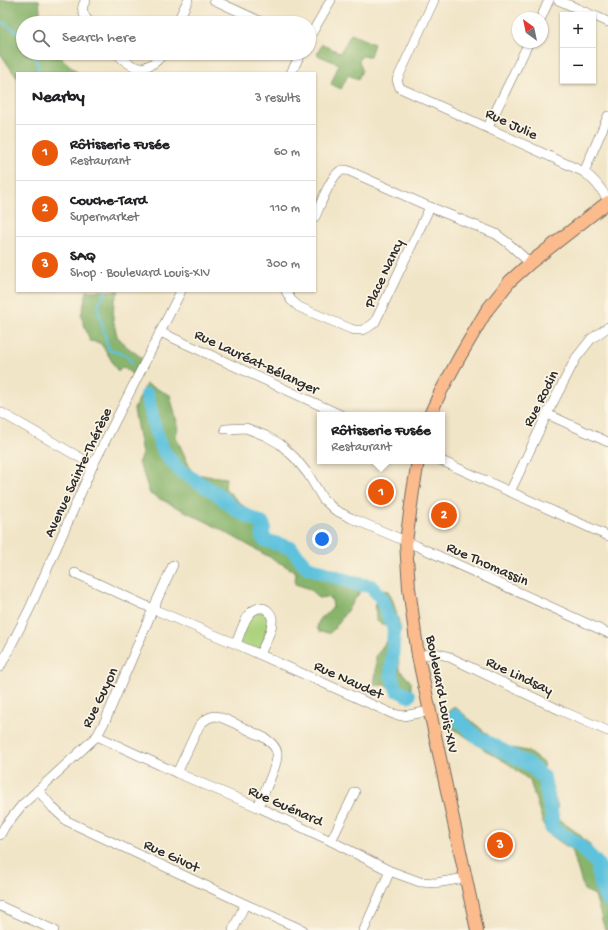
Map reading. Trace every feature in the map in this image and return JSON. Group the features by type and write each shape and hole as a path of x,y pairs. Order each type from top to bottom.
{"main road":[{"path":"431,412 459,358 488,310 510,281 530,263 608,201"},
{"name":"Boulevard Louis-XIV","path":"417,464 412,490 406,542 409,588 418,656 477,930"}],"street":[{"path":"85,16 82,9 83,3 86,0"},
{"path":"180,16 188,0"},
{"path":"214,0 249,16"},
{"path":"316,26 331,0"},
{"name":"Rue Julie","path":"434,0 397,80 400,88 584,172 592,178 602,190 608,201"},
{"path":"544,12 550,0"},
{"path":"558,0 586,12"},
{"path":"596,16 608,22"},
{"path":"488,127 526,48"},
{"path":"124,60 131,65 140,68 148,66 158,60"},
{"path":"292,72 298,60"},
{"path":"584,172 608,116"},
{"path":"316,215 330,183 340,171 347,170 430,207 496,234 530,263"},
{"name":"Place Nancy","path":"287,292 299,307 351,330 358,331 370,327 375,322 430,207"},
{"name":"Avenue Sainte-Thérèse","path":"0,667 30,608 93,466 180,292"},
{"name":"Rue Rodin","path":"510,492 547,414 576,358 591,339 608,327"},
{"name":"Rue Lauréat-Bélanger","path":"160,332 335,412"},
{"path":"0,412 93,466"},
{"path":"547,414 608,442"},
{"name":"Rue Thomassin","path":"225,429 246,428 266,436 280,444 295,458 308,474 323,499 335,510 608,633"},
{"path":"445,462 608,536"},
{"name":"Rue Guyon","path":"0,835 5,826 22,805 97,736 106,719 173,565"},
{"name":"Rue Naudet","path":"75,573 392,714 403,716 430,711"},
{"path":"236,644 246,618 252,611 258,608 266,609 271,614 273,621 260,654"},
{"name":"Rue Lindsay","path":"418,656 436,653 447,656 562,711 608,731"},
{"path":"177,773 198,726 210,717 216,716 223,718 265,738 271,742 277,753 277,762 258,808"},
{"name":"Rue Guénard","path":"97,736 331,841 390,871 420,882 436,883 466,878"},
{"name":"Rue Givot","path":"38,790 52,808 67,821 303,930"},
{"path":"331,841 355,792"},
{"path":"364,930 390,871"},
{"path":"233,930 245,904"},
{"path":"0,906 54,930"}],"green space":[{"path":"0,0 39,0 40,16 16,16 16,60 64,60 77,72 16,72 16,77 0,53"},
{"path":"351,34 374,44 370,56 361,56 359,61 362,70 358,79 348,75 341,89 331,84 339,64 317,55 322,44 340,53"},
{"path":"87,292 119,292 114,302 113,319 117,336 126,346 142,358 133,375 123,367 118,372 100,343 90,341 81,316"},
{"path":"146,384 170,395 178,426 176,437 193,474 226,478 225,488 263,522 272,540 293,545 314,565 357,584 362,589 330,633 319,632 317,627 320,618 328,613 333,607 332,600 327,597 318,598 311,590 295,584 296,572 209,523 150,494 142,470 138,463 142,454 134,409"},
{"path":"375,589 388,591 393,601 401,630 388,627 376,621"},
{"path":"252,611 271,614 260,654 236,644"},
{"path":"387,640 398,640 399,669 411,682 411,700 401,698 386,685 374,685 376,656"},
{"path":"454,706 501,746 527,751 543,763 544,770 557,804 558,819 579,834 589,844 593,852 608,867 608,930 605,930 595,895 584,890 572,850 546,832 530,781 509,764 446,724 443,717"}],"waterway":[{"path":"0,21 16,31"},
{"path":"36,60 40,72"},
{"path":"105,292 99,303 98,309 109,350 126,355 132,363"},
{"path":"147,395 155,429 164,452 180,471 216,493 236,510 263,524 264,527 262,537 265,540 291,548 307,567 357,584 371,586 381,598 394,629 391,675 397,690 409,696"},
{"path":"455,716 477,737 530,765 544,778 552,817 551,827 579,845 598,864 600,883 608,901"}],"place":[{"name":"Rôtisserie Fusée","path":"381,492"},
{"name":"Couche-Tard","path":"444,515"},
{"name":"SAQ","path":"500,845"}]}
